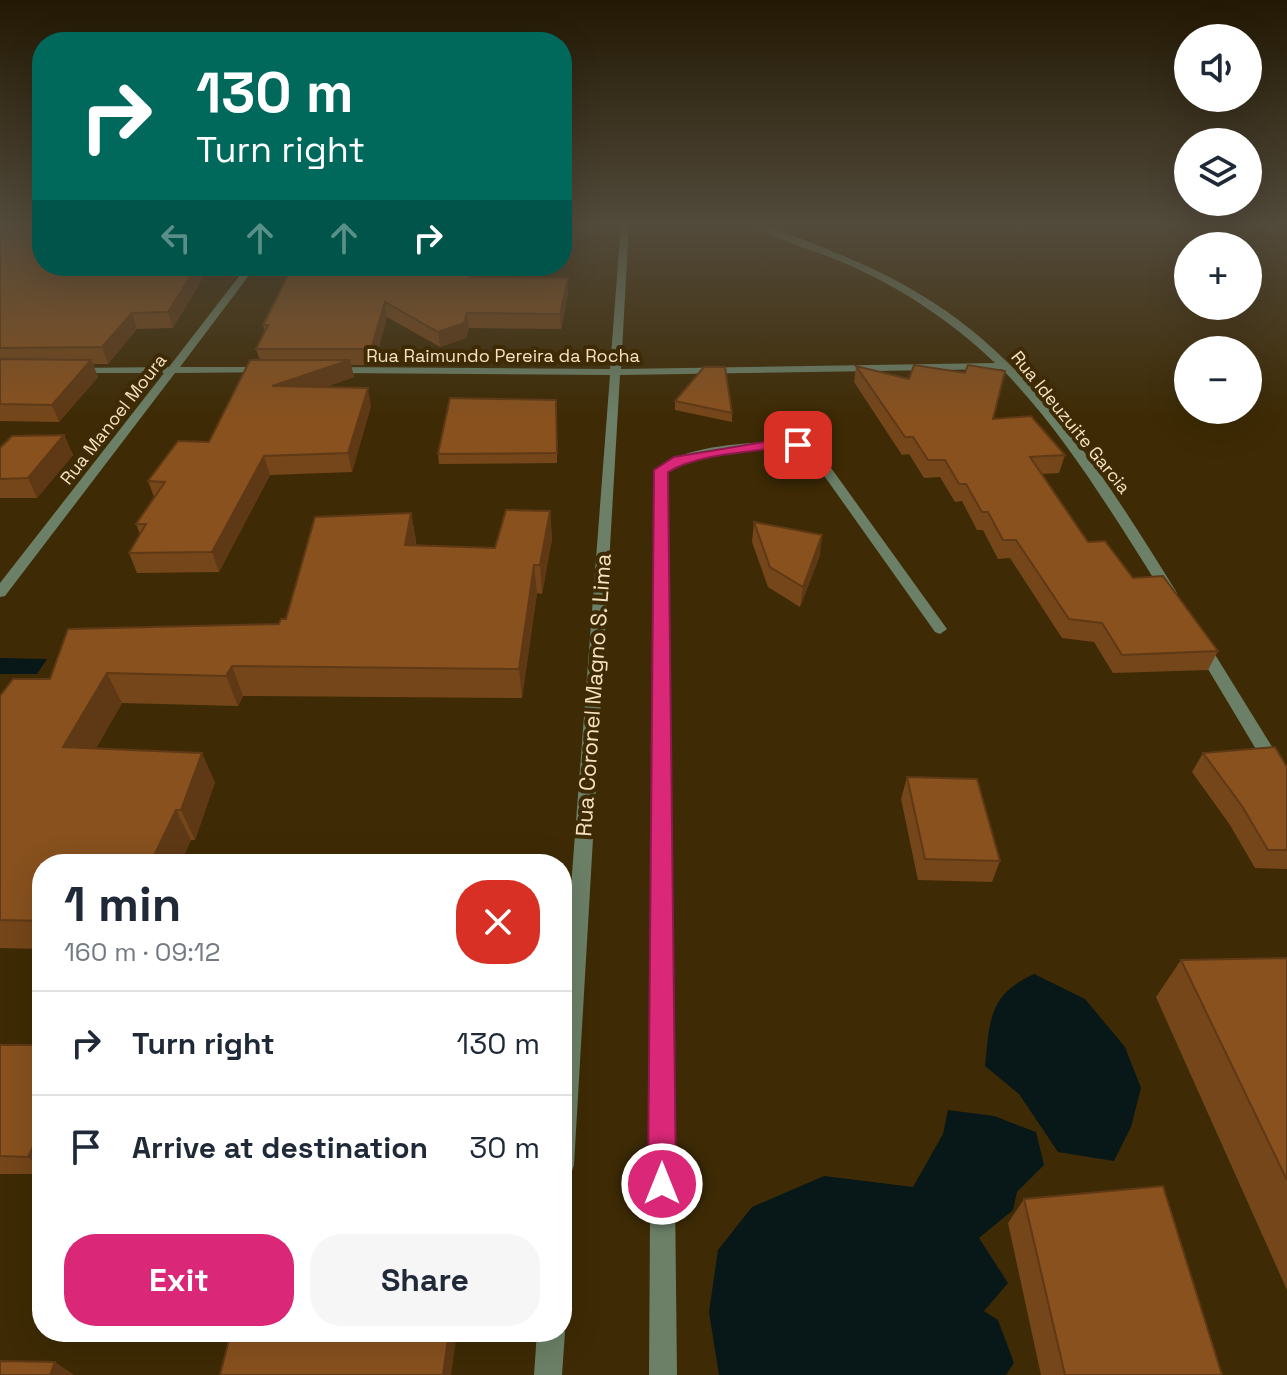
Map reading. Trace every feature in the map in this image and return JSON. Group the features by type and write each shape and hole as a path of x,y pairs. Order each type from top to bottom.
{"street":[{"name":"Rua Manoel Moura","path":"0,593 235,288"},
{"name":"Rua Coronel Magno S. Lima","path":"572,1015 621,288"},
{"name":"Rua Ideuzuite Garcia","path":"900,288 937,309 1005,366 1108,490 1181,611"},
{"name":"Rua Raimundo Pereira da Rocha","path":"323,370 615,372 1005,366"},
{"path":"63,370 278,370"},
{"path":"663,1375 661,470 678,460 770,445 798,445 812,450 940,629"},
{"path":"1198,638 1287,786"},
{"path":"548,1375 550,1342"}],"shaded area":[{"path":"0,658 47,659 37,674 0,674"},
{"path":"1034,974 1085,999 1125,1047 1141,1088 1131,1127 1114,1161 1058,1152 1019,1094 985,1066 994,1011 1008,991"},
{"path":"948,1110 994,1116 1036,1132 1044,1165 1017,1192 1013,1210 979,1238 1008,1283 984,1311 998,1320 1014,1363 1006,1375 719,1375 709,1312 718,1250 752,1207 824,1176 913,1187 943,1134"}],"building":[{"path":"0,288 183,288 168,312 132,313 102,347 0,348"},
{"path":"282,288 566,288 560,314 467,313 464,323 438,332 385,302 371,349 256,349 268,325 263,325"},
{"path":"0,359 91,360 52,405 0,404"},
{"path":"250,360 350,360 272,386 368,388 348,453 264,456 212,552 129,553 146,524 136,524 165,482 148,481 178,441 209,442"},
{"path":"914,365 965,373 968,365 1005,371 993,419 1031,416 1065,455 1030,457 1088,542 1105,541 1133,578 1163,576 1218,651 1122,655 1102,623 1069,619 1016,540 1003,540 988,512 982,512 966,484 959,484 945,460 928,460 913,437 905,437 856,366 909,379"},
{"path":"704,367 725,367 732,413 675,401"},
{"path":"450,398 556,400 557,453 438,454"},
{"path":"64,435 28,478 0,479 0,448 12,436"},
{"path":"506,510 550,511 540,565 534,565 519,669 232,666 226,676 107,673 63,747 202,753 181,810 176,810 155,854 32,854 32,921 0,920 0,696 13,679 50,679 68,629 279,624 281,619 286,619 315,517 411,513 405,545 495,548"},
{"path":"754,522 822,535 803,587 770,567"},
{"path":"1275,747 1287,767 1287,850 1268,850 1242,806 1203,753"},
{"path":"907,777 977,779 1000,861 925,859"},
{"path":"1287,958 1287,1180 1181,960"},
{"path":"0,1045 32,1045 32,1149 28,1157 0,1156"},
{"path":"1163,1186 1222,1375 1065,1375 1024,1199"},
{"path":"228,1342 448,1342 443,1375 220,1375"},
{"path":"0,1361 55,1362 50,1375 0,1375"}],"route":[{"path":"662,1184 658,485 661,470 678,460 770,445 798,445"}]}
